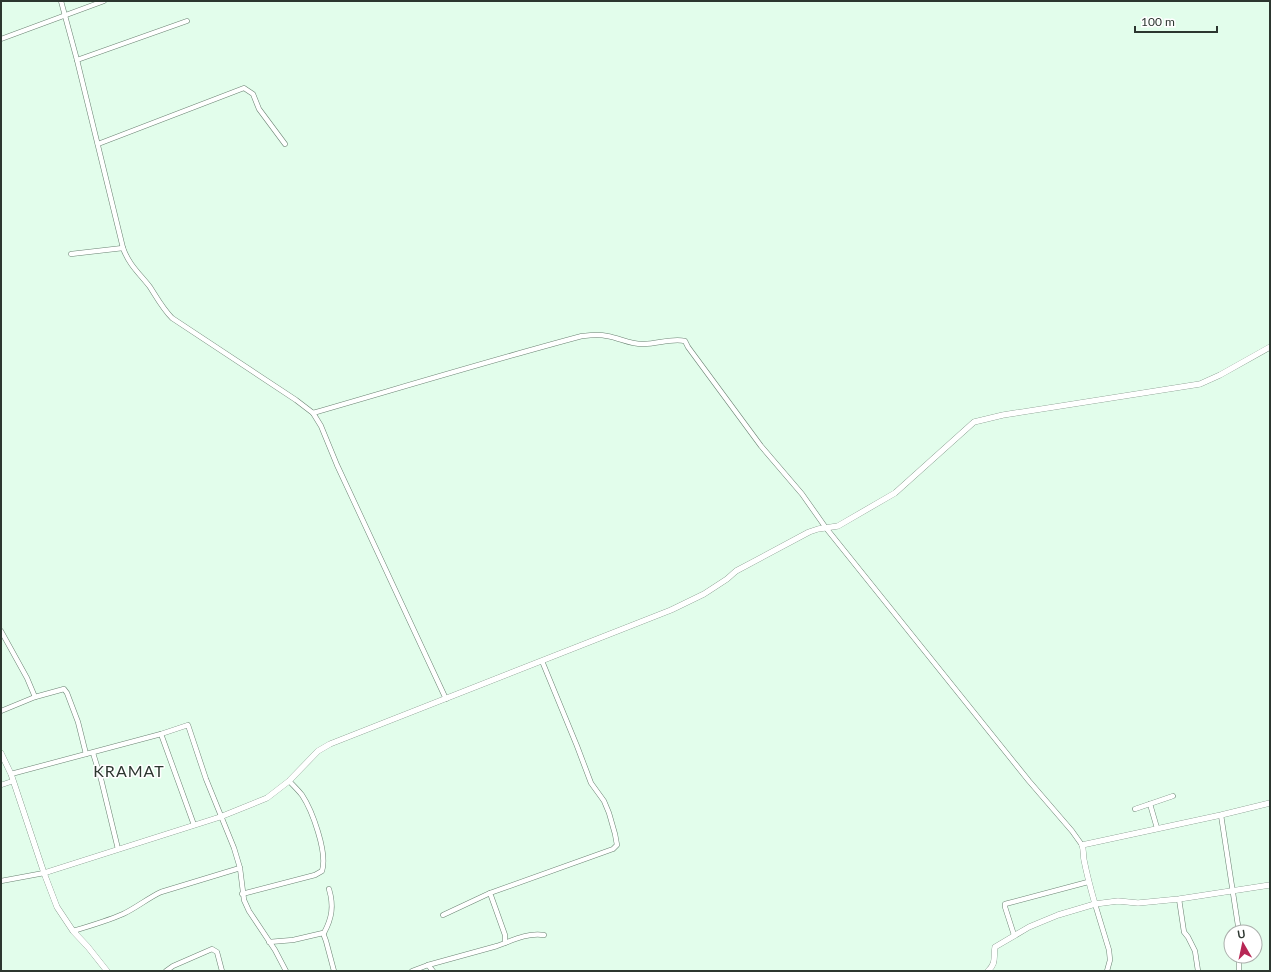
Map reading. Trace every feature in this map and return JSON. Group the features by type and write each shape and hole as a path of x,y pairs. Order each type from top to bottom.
{"street":[{"path":"61,1 123,248 132,267 150,287 172,318 296,400 313,413 322,426 338,465 446,699"},
{"path":"1,39 104,1"},
{"path":"77,60 187,21"},
{"path":"98,144 244,88 253,94 259,109 285,144"},
{"path":"71,254 123,248"},
{"path":"313,413 582,336 608,336 638,344 678,339 685,341 697,360 756,440 802,494 826,528 1029,781 1072,830 1082,845 1088,882 1109,950 1110,960 1107,971"},
{"path":"1,882 44,873 220,817 267,798 289,781 318,751 330,744 671,610 697,598 710,591 736,571 809,532 838,526 895,493 974,422 1003,415 1200,384 1220,375 1270,347"},
{"path":"1,631 27,678 35,697"},
{"path":"443,915 536,876 613,849 617,845 609,813 604,801 591,784 542,661"},
{"path":"1,711 35,697 64,689 78,722 86,754"},
{"path":"11,774 189,726 198,758 220,817 234,848 240,868 242,894 249,911 286,971"},
{"path":"161,734 194,825"},
{"path":"1,753 3,764 11,774 57,907 73,931 88,946 107,971"},
{"path":"93,753 118,849"},
{"path":"1,785 13,781"},
{"path":"242,894 315,875 322,871 323,856 318,833 308,806 301,794 289,781"},
{"path":"1135,809 1172,796"},
{"path":"1150,804 1157,828"},
{"path":"1082,845 1270,804"},
{"path":"1221,815 1238,924"},
{"path":"73,931 107,921 125,913 161,892 240,868"},
{"path":"1014,935 1005,904 1088,882"},
{"path":"988,971 994,964 995,947 1029,927 1058,915 1095,904 1118,901 1138,903 1179,899 1270,885"},
{"path":"329,889 333,903 330,921 324,933 334,971"},
{"path":"490,894 505,935 504,943"},
{"path":"1179,899 1184,932 1195,951 1198,971"},
{"path":"269,942 293,940 324,933"},
{"path":"412,971 526,936 538,934 544,935"},
{"path":"166,971 173,966 212,948 217,952 222,971"},
{"path":"428,965 433,971"}],"district":[{"name":"KRAMAT","path":"129,771"}]}
